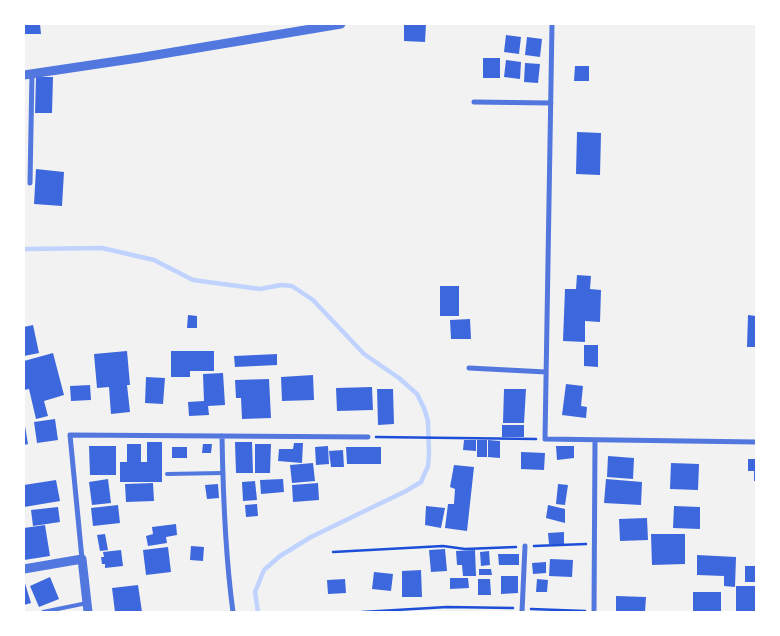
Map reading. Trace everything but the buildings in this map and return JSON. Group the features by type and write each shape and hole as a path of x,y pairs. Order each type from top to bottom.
{"street":[{"path":"30,183 28,74 138,58 341,24"},
{"path":"552,24 545,439 756,442"},
{"path":"474,102 551,103"},
{"path":"469,368 546,372"},
{"path":"88,608 70,434 368,437"},
{"path":"222,436 222,473 233,612"},
{"path":"594,612 595,440"},
{"path":"522,610 525,546"},
{"path":"24,569 82,559"}],"lane":[{"path":"167,474 222,473"},
{"path":"43,612 88,608"}],"path":[{"path":"368,437 545,439"},
{"path":"333,552 443,546 465,549 595,543"},
{"path":"362,612 447,607 594,612"}],"waterway":[{"path":"24,249 102,248 154,260 193,280 260,289 281,285 292,286 313,300 364,354 399,378 417,394 428,421 428,466 421,482 311,537 280,556 264,570 255,592 258,612"}]}
